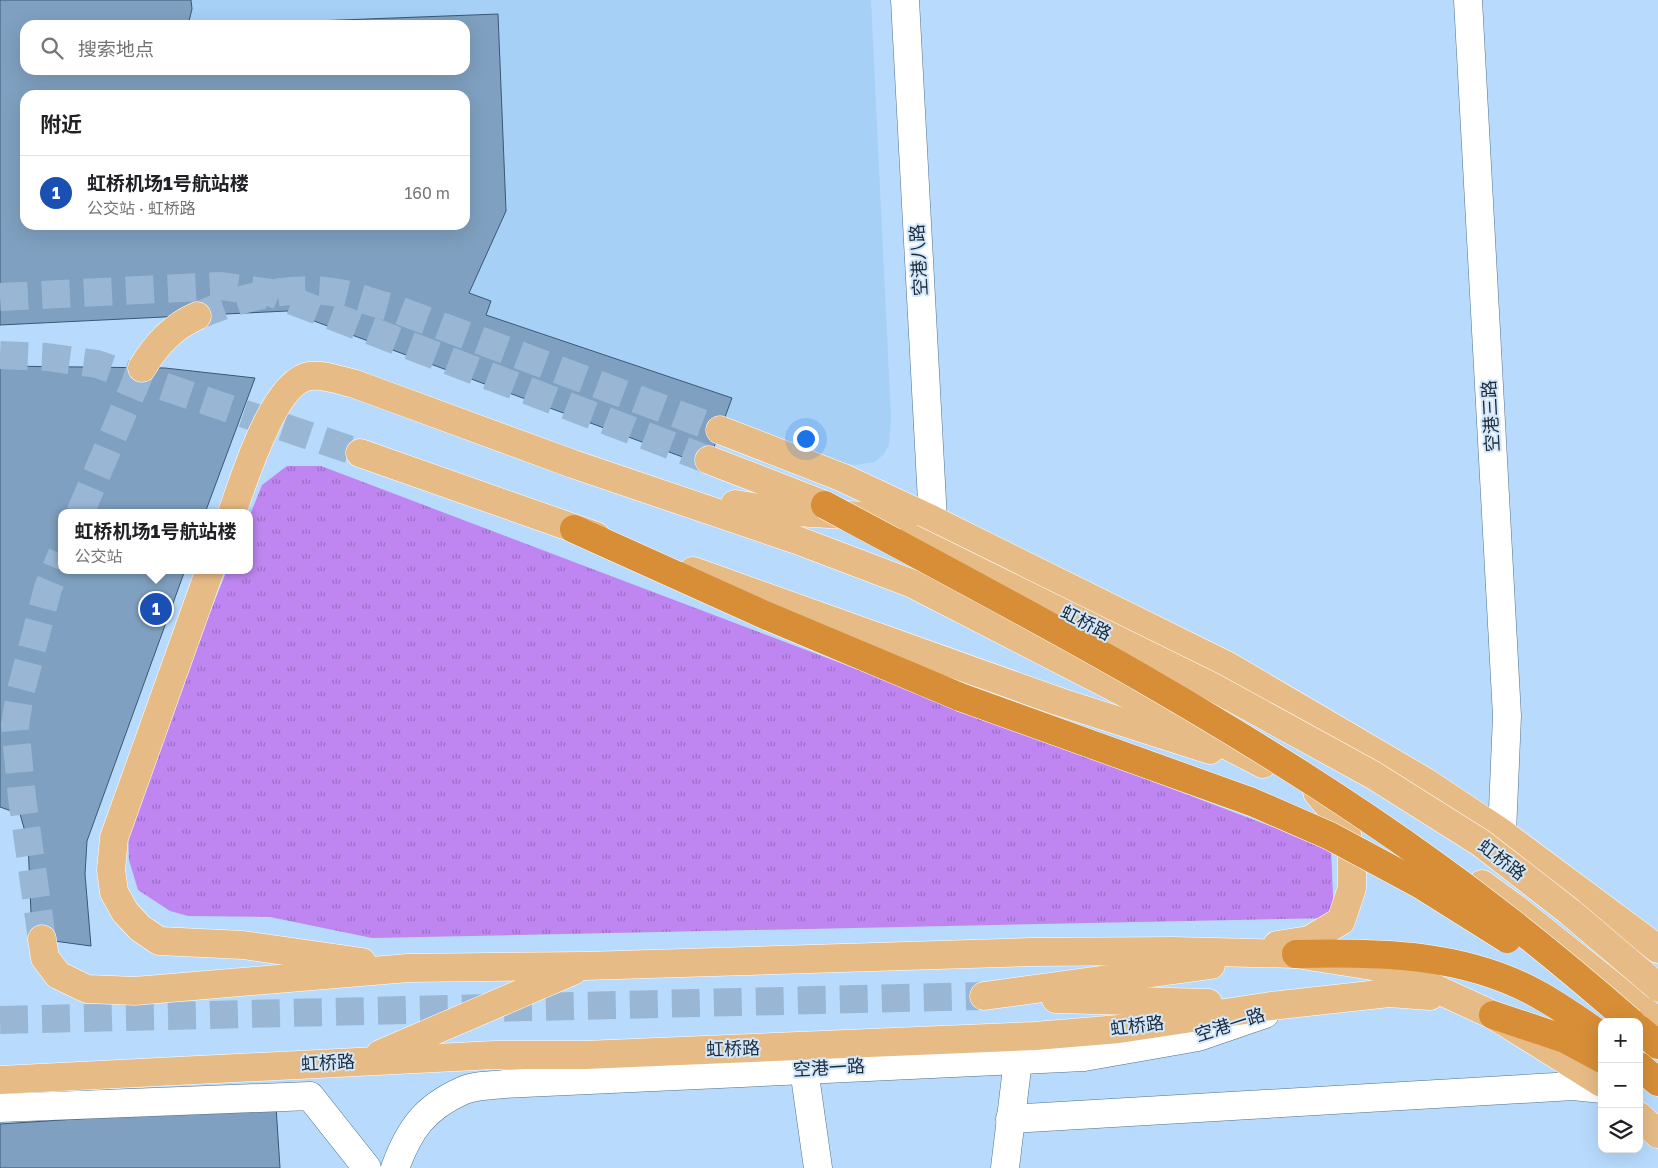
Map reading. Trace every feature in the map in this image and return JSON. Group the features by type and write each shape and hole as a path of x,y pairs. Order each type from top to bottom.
{"highway":[{"path":"826,505 1031,615 1246,741 1376,824 1436,866 1549,951 1629,1018"},
{"path":"574,528 767,616 960,697 1252,802 1330,836 1421,885 1625,1018"},
{"path":"1296,954 1396,955 1448,961 1487,972 1540,995 1598,1033"},
{"path":"1494,1015 1565,1039 1598,1057"},
{"path":"1643,1069 1658,1082"},
{"path":"1643,1083 1658,1092"}],"main road":[{"path":"142,368 156,345 184,322 197,316"},
{"path":"234,509 274,406 291,385 309,376 356,384 635,485 796,540 913,584 1457,866 1515,908 1630,1018"},
{"name":"虹桥路","path":"720,430 841,477 933,520 1228,666 1424,781 1502,832 1658,949"},
{"path":"360,452 1060,702 1282,774"},
{"name":"虹桥路","path":"709,460 921,542 1211,686 1374,774 1481,843 1570,912 1658,987"},
{"path":"635,485 776,512 933,520"},
{"path":"209,574 114,838 111,870 114,892 125,912 140,928 159,941 243,945 408,968"},
{"path":"1224,954 1309,940 1341,920 1352,888 1352,857 1345,826 1317,792"},
{"name":"虹桥路","path":"42,939 45,958 58,975 87,989 135,992 408,968 585,966 1031,952 1174,951 1224,954 1296,954 1372,966 1419,981 1463,1003 1494,1015 1598,1081"},
{"path":"1296,954 984,996 1129,1002 1297,1004"},
{"path":"365,1061 585,966"},
{"name":"虹桥路","path":"0,1080 495,1055 585,1055 1035,1036 1119,1029 1389,993 1426,995 1463,1003"},
{"path":"1643,1120 1658,1134"}],"street":[{"name":"空港八路","path":"905,0 933,520"},
{"name":"空港三路","path":"1468,0 1507,716 1502,832"},
{"name":"空港一路","path":"394,1168 406,1138 428,1111 463,1090 504,1084 1084,1057 1198,1037 1297,1004"},
{"path":"1005,1168 1018,1060"},
{"path":"804,1069 818,1168"},
{"path":"1010,1119 1573,1086 1598,1089"},
{"path":"0,1108 310,1096 367,1168"}],"shaded area":[{"path":"0,0 871,0 891,417 889,445 884,454 875,462 855,465 839,463 722,426 707,466 287,311 0,325"}],"green space":[{"path":"287,466 321,466 1331,849 1334,918 372,938 270,917 188,916 170,911 138,890 129,860 128,828 137,794 225,574 253,574 252,509 262,485"}],"building":[{"path":"0,0 191,0 192,9 189,20 20,20 20,75 470,75 470,20 341,20 498,14 506,211 469,293 491,301 486,315 732,398 707,466 287,311 0,325"},
{"path":"0,366 165,368 255,378 206,509 58,509 58,574 184,574 87,841 85,874 91,946 32,938 28,842 20,814 0,807"},
{"path":"276,1106 280,1168 0,1168 0,1124"}],"tunnel":[{"path":"0,297 221,286 272,293 709,460"},
{"path":"197,316 250,298 288,291 326,291 344,294 393,308 720,430"},
{"path":"0,355 47,357 97,364 360,453"},
{"path":"82,509 142,368"},
{"path":"42,939 22,798 15,725 20,694 48,588 58,564"},
{"path":"0,1020 984,996"}],"place":[{"name":"虹桥机场1号航站楼","path":"156,609"}]}
